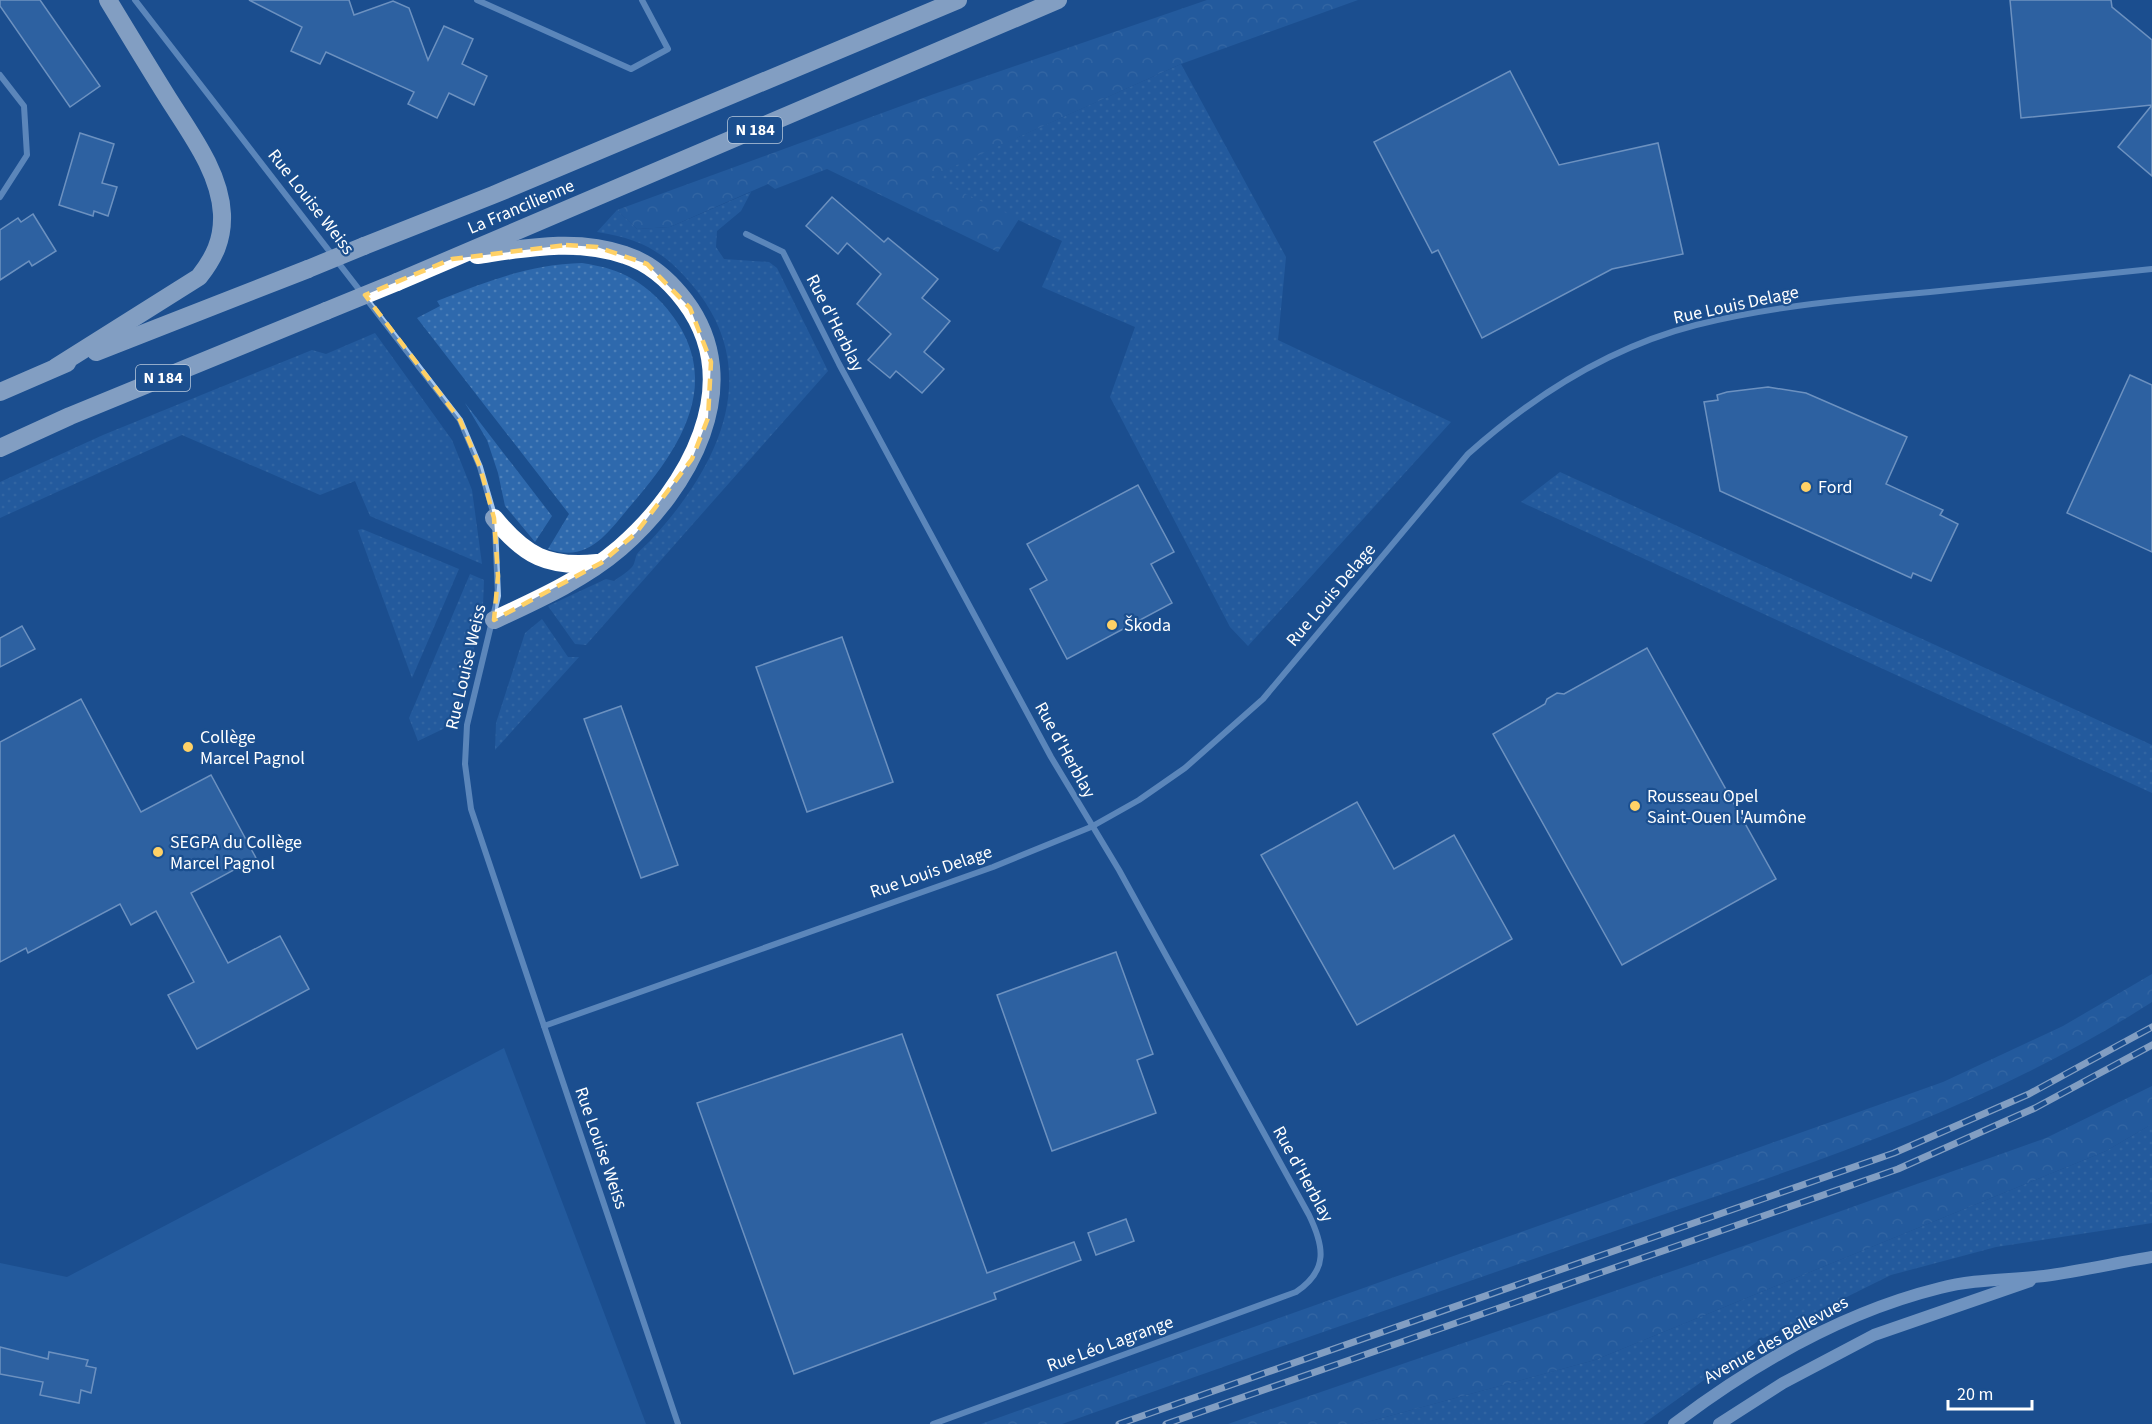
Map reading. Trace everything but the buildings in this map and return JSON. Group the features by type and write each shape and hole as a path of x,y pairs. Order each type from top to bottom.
{"highway":[{"path":"56,367 199,277 214,258 220,238 222,214 218,190 204,157 108,0"},
{"name":"La Francilienne","path":"0,448 70,416 452,259 1058,0"},
{"name":"La Francilienne","path":"0,392 56,367 504,190 951,2"},
{"path":"452,259 566,244 597,247 647,264 676,290 698,321 707,345 712,378 708,418 701,441 664,499 636,532 602,562 568,583 494,620"},
{"path":"494,518 524,549 551,563 574,565 602,562"}],"street":[{"name":"Rue Louise Weiss","path":"135,0 460,420 480,466 494,518 498,576 494,620 466,725 468,789 478,832 678,1424"},
{"path":"477,0 631,69 668,50 642,0"},
{"path":"0,75 24,106 27,155 0,197"},
{"name":"Rue d'Herblay","path":"747,234 783,252 856,395 1091,827 1119,870 1319,1236 1322,1250 1318,1269 1309,1283 1296,1292"},
{"name":"Rue Louis Delage","path":"544,1026 993,867 1091,827 1171,779 1263,699 1468,454 1504,422 1535,399 1600,362 1694,325 1789,306 2152,269"},
{"name":"Avenue des Bellevues","path":"1674,1424 1711,1396 1770,1360 1870,1310 1941,1288 1992,1279 2043,1276 2152,1257"},
{"name":"Avenue des Bellevues","path":"1719,1424 1783,1383 1874,1335 2043,1276"},
{"name":"Rue Léo Lagrange","path":"933,1424 1296,1292"}],"highlighted area":[{"path":"566,245 597,247 647,264 690,308 711,362 708,418 692,459 636,533 601,563 494,620 498,576 494,518 480,467 460,420 365,295 452,259"}],"green space":[{"path":"1207,0 1358,0 1181,64 930,177 1019,219 998,252 827,169 775,189 768,184 670,227 637,229 617,210 934,94"},
{"path":"1181,64 1286,257 1278,340 1451,422 1248,646 1230,627 1110,397 1135,327 1042,287 1062,241 929,177"},
{"path":"751,192 741,211 717,231 716,247 724,259 769,262 777,268 828,371 586,645 575,644 548,606 606,579 614,581 632,567 637,554 674,513 695,483 712,452 724,419 729,386 726,352 715,319 693,286 672,264 651,248 626,238 597,232 617,210 637,229 670,227"},
{"path":"582,263 616,271 636,281 662,303 682,330 692,356 695,382 691,407 682,432 651,481 615,525 597,542 575,552 562,552 548,549 569,514 417,318 440,306 437,301 491,281 526,270"},
{"path":"375,333 452,440 472,490 482,564 370,516 355,481 320,495 182,435 0,518 0,482 103,435 312,350 326,354"},
{"path":"465,403 552,516 535,542 505,506 498,473 487,440"},
{"path":"1560,472 2152,745 2152,793 1521,502"},
{"path":"362,529 459,569 412,678 358,530"},
{"path":"470,574 484,580 483,606 473,653 451,720 443,729 418,741 409,718"},
{"path":"542,619 568,657 579,657 495,750 496,723 525,633"},
{"path":"2152,974 2152,1002 2089,1040 2024,1074 1889,1133 1751,1184 1062,1424 981,1424 1943,1082 2063,1026"},
{"path":"504,1048 646,1424 0,1424 0,1263 67,1277"},
{"path":"2152,1086 2152,1124 2106,1151 1595,1360 1360,1424 1228,1424 1690,1265 2046,1138"},
{"path":"2152,1124 2152,1223 1996,1247 1891,1275 1758,1341 1643,1424 1360,1424 1595,1360 2106,1151"}],"railway":[{"path":"1119,1424 1894,1153 2029,1094 2152,1027"},
{"path":"1166,1424 1898,1169 2035,1108 2152,1045"}],"place":[{"name":"Ford","path":"1806,487"},
{"name":"Škoda","path":"1112,625"},
{"name":"Collège Marcel Pagnol","path":"188,747"},
{"name":"Rousseau Opel Saint-Ouen l'Aumône","path":"1635,806"},
{"name":"SEGPA du Collège Marcel Pagnol","path":"158,852"}]}
